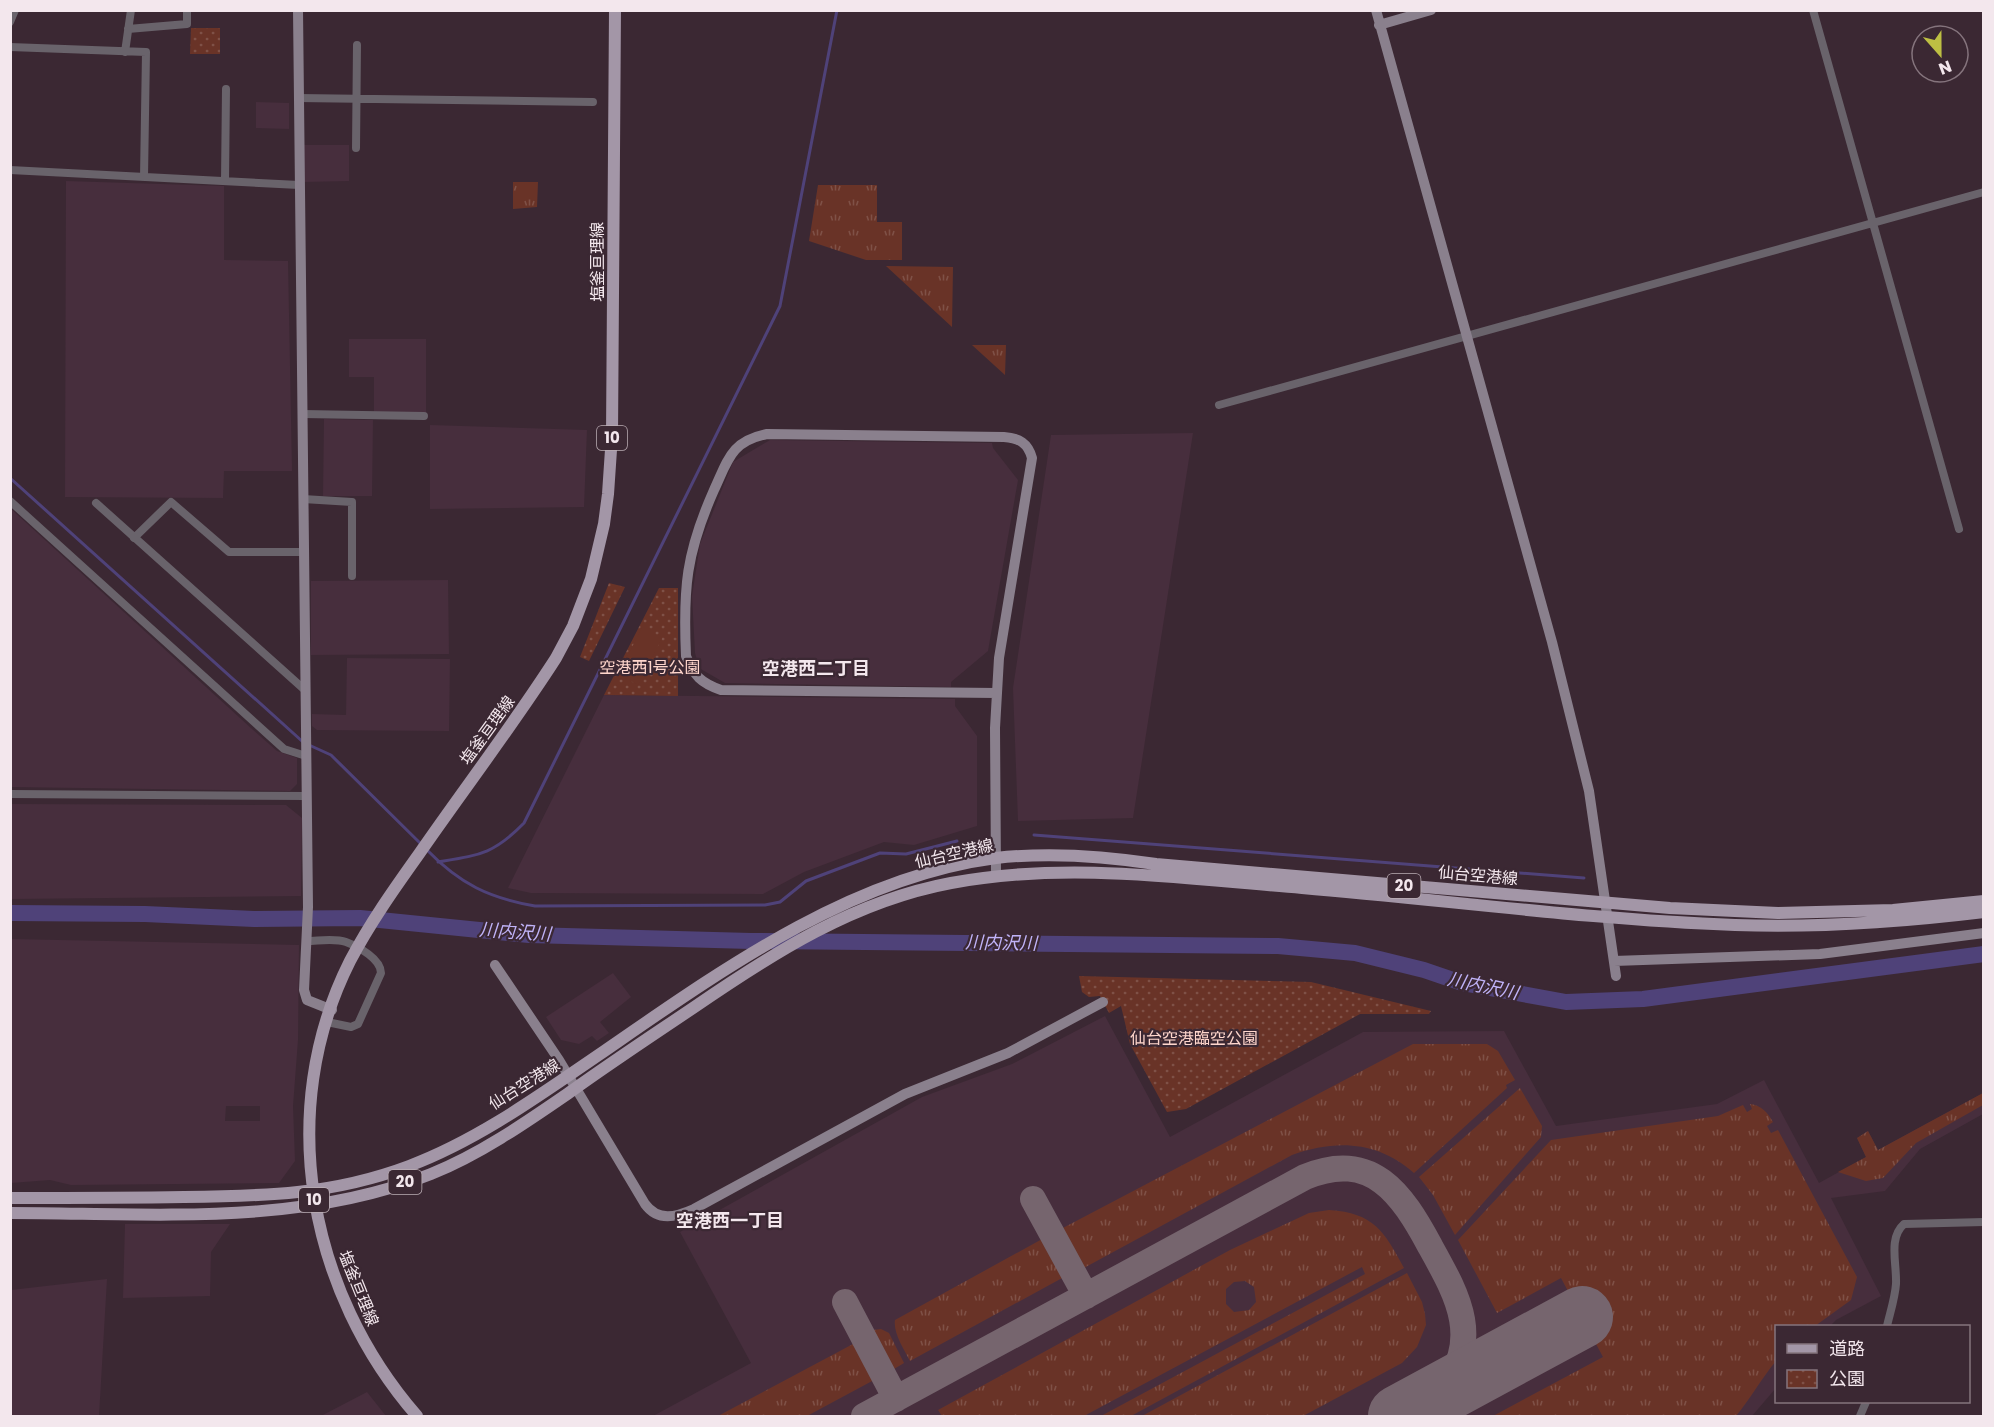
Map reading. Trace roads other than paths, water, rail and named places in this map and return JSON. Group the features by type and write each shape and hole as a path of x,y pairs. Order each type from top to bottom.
{"main road":[{"name":"塩釜亘理線","path":"417,1416 379,1369 361,1337 332,1273 314,1199 309,1146 311,1099 329,1016 350,962 379,912 556,658 573,626 598,554 608,494 612,435 615,10"},
{"name":"仙台空港線","path":"10,1213 264,1211 314,1199 429,1158 478,1132 568,1076 722,972 833,908 954,866 997,858 1061,855 1113,858 1156,864 1604,903 1778,913 1893,910 1983,900"},
{"name":"仙台空港線","path":"10,1198 277,1196 314,1199 360,1196 430,1174 495,1140 576,1088 743,974 806,935 859,911 943,884 996,874 1106,872 1606,916 1739,925 1877,923 1983,912"}],"street":[{"path":"10,21 15,10"},
{"path":"125,52 131,10"},
{"path":"128,29 187,24 187,10"},
{"path":"298,10 308,913 305,996 329,1016 351,1027 358,1024 381,973 378,961 345,941 307,941"},
{"path":"1376,10 1467,336 1589,791 1616,976"},
{"path":"1379,25 1431,10"},
{"path":"1813,10 1959,529"},
{"path":"356,148 357,45"},
{"path":"10,46 146,52 144,177"},
{"path":"225,181 226,89"},
{"path":"298,98 593,102"},
{"path":"10,170 299,185"},
{"path":"1219,405 1983,192"},
{"path":"302,414 424,416"},
{"path":"996,693 721,690 701,682 691,669 686,656 688,563 702,518 727,462 738,446 747,440 767,434 1004,437 1019,439 1027,446 1032,459 999,658 996,693 996,874"},
{"path":"303,500 352,502 352,576"},
{"path":"10,501 284,749 306,755"},
{"path":"135,538 171,502 229,552 303,552"},
{"path":"96,503 306,691"},
{"path":"10,794 306,796"},
{"path":"1614,961 1820,954 1983,933"},
{"path":"495,965 576,1088 645,1204 657,1215 672,1217 694,1209 905,1094 1008,1053 1103,1002"},
{"path":"1887,1325 1896,1285 1894,1240 1898,1229 1904,1224 1983,1222"}],"waterway":[{"path":"438,862 486,852 504,841 524,823 780,306 837,10"},
{"path":"10,478 303,742"},
{"path":"309,745 331,755 422,845"},
{"path":"1034,835 1584,878"},
{"path":"427,850 451,872 476,888 503,899 535,906 765,905 780,902 806,881 880,853 906,854 957,841"},
{"name":"川内沢川","path":"10,913 145,914 254,919 360,918 529,935 751,941 1278,946 1355,953 1424,970 1462,983 1566,1002 1643,999 1984,954"}],"district":[{"name":"空港西二丁目","path":"816,669"},
{"name":"空港西一丁目","path":"730,1221"}],"park label":[{"name":"空港西1号公園","path":"650,667"},
{"name":"仙台空港臨空公園","path":"1194,1038"}]}
